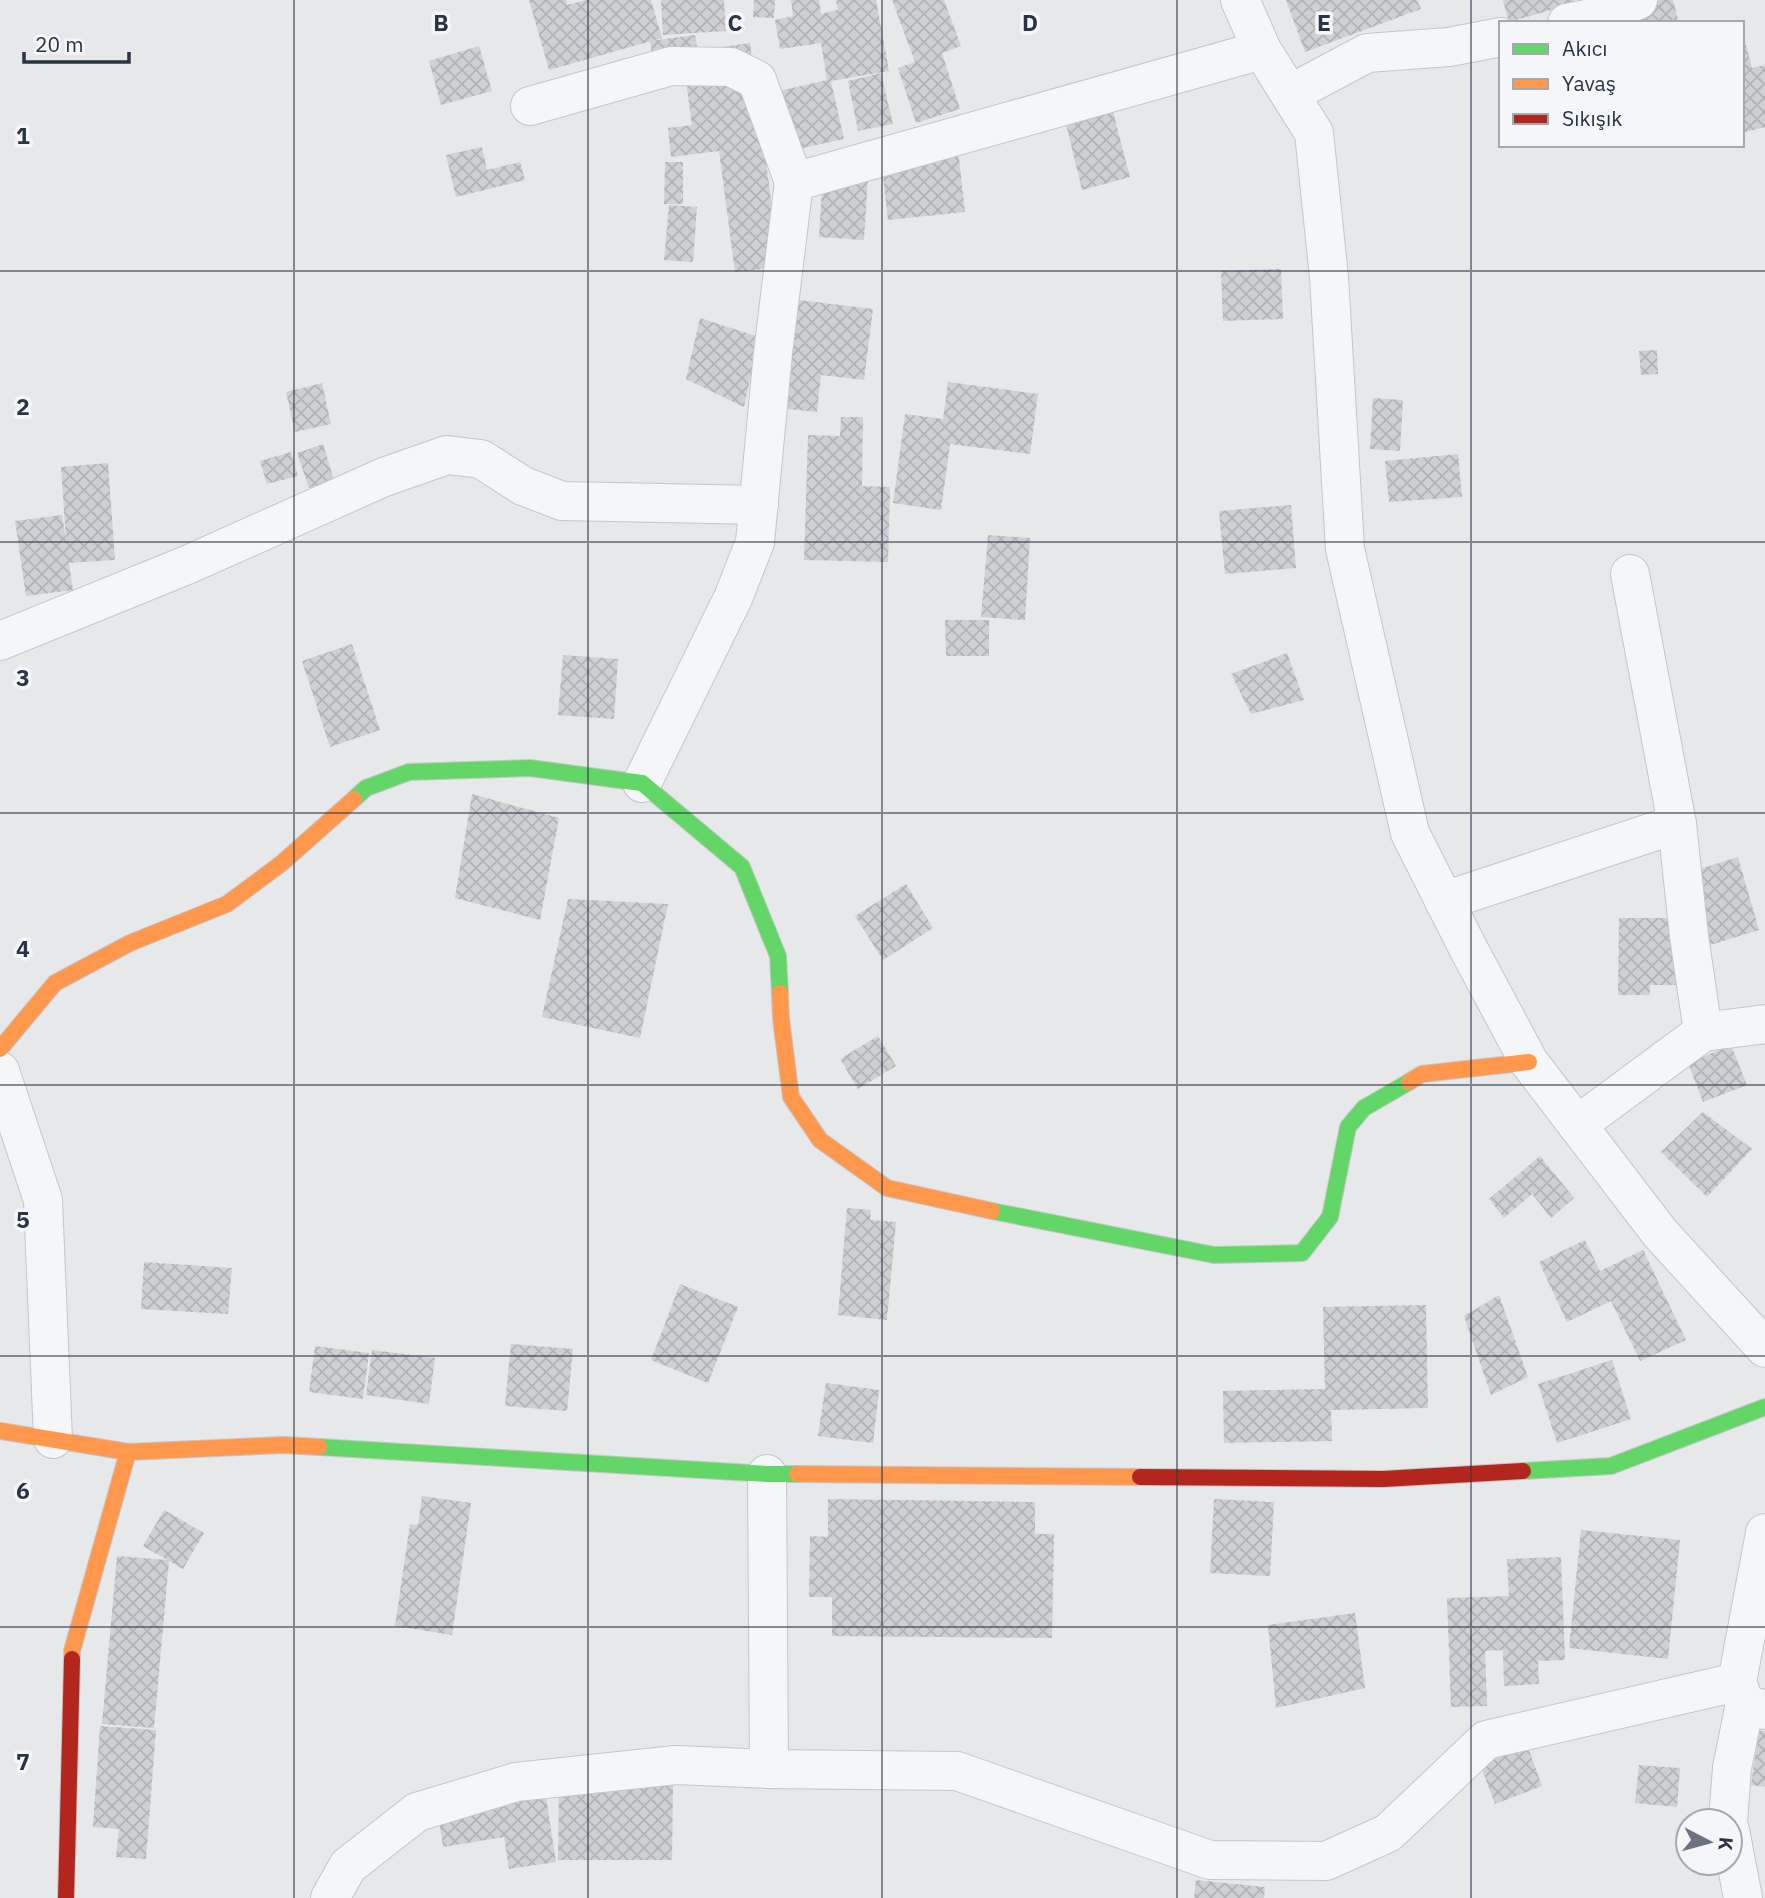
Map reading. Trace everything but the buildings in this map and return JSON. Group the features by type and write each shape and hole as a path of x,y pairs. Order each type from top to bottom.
{"main road":[{"path":"0,1049 55,983 130,943 227,904 282,863 366,788 409,772 530,768 642,783 743,867 778,956 781,1019 791,1097 820,1140 887,1188 1214,1255 1302,1253 1330,1217 1348,1126 1364,1108 1422,1074 1529,1062"},
{"path":"0,1431 128,1452 284,1444 767,1474 1383,1479 1611,1466 1765,1407"},
{"path":"66,1898 72,1651 128,1452"}],"street":[{"path":"1240,0 1262,50 1314,133 1329,277 1345,549 1410,832 1529,1062 1660,1233 1765,1348"},
{"path":"1577,21 1638,0"},
{"path":"1290,94 1367,54 1449,47 1499,37"},
{"path":"794,182 1262,50"},
{"path":"530,106 671,66 731,67 757,80 794,182 773,353 755,542 733,598 642,783"},
{"path":"0,641 187,565 384,477 447,455 481,458 523,486 562,502 759,505"},
{"path":"1630,574 1677,824 1703,1032"},
{"path":"1444,901 1677,824"},
{"path":"1577,1125 1703,1032 1765,1024"},
{"path":"0,1071 43,1200 53,1439"},
{"path":"767,1474 769,1769"},
{"path":"1729,1807 1732,1768 1749,1699 1765,1533"},
{"path":"330,1898 348,1866 417,1812 516,1782 676,1765 957,1771 1210,1860 1326,1861 1388,1833 1486,1740 1562,1721 1749,1699"},
{"path":"1739,1877 1743,1898"}],"traffic: fast":[{"path":"354,799 366,788 409,772 530,768 642,783 742,867 778,956 780,993"},
{"path":"992,1211 1214,1255 1302,1253 1330,1217 1348,1127 1364,1108 1409,1082"},
{"path":"1523,1471 1611,1466 1765,1407"},
{"path":"319,1447 797,1474"}],"traffic: slow":[{"path":"0,1049 55,983 130,943 227,904 282,863 354,799"},
{"path":"780,993 791,1097 820,1140 887,1188 992,1211"},
{"path":"1409,1082 1422,1074 1529,1062"},
{"path":"0,1431 128,1452 284,1445 319,1447"},
{"path":"72,1659 128,1452"},
{"path":"797,1474 1140,1477"}],"traffic: jam":[{"path":"1140,1477 1383,1479 1523,1471"},
{"path":"66,1898 72,1659"}]}
